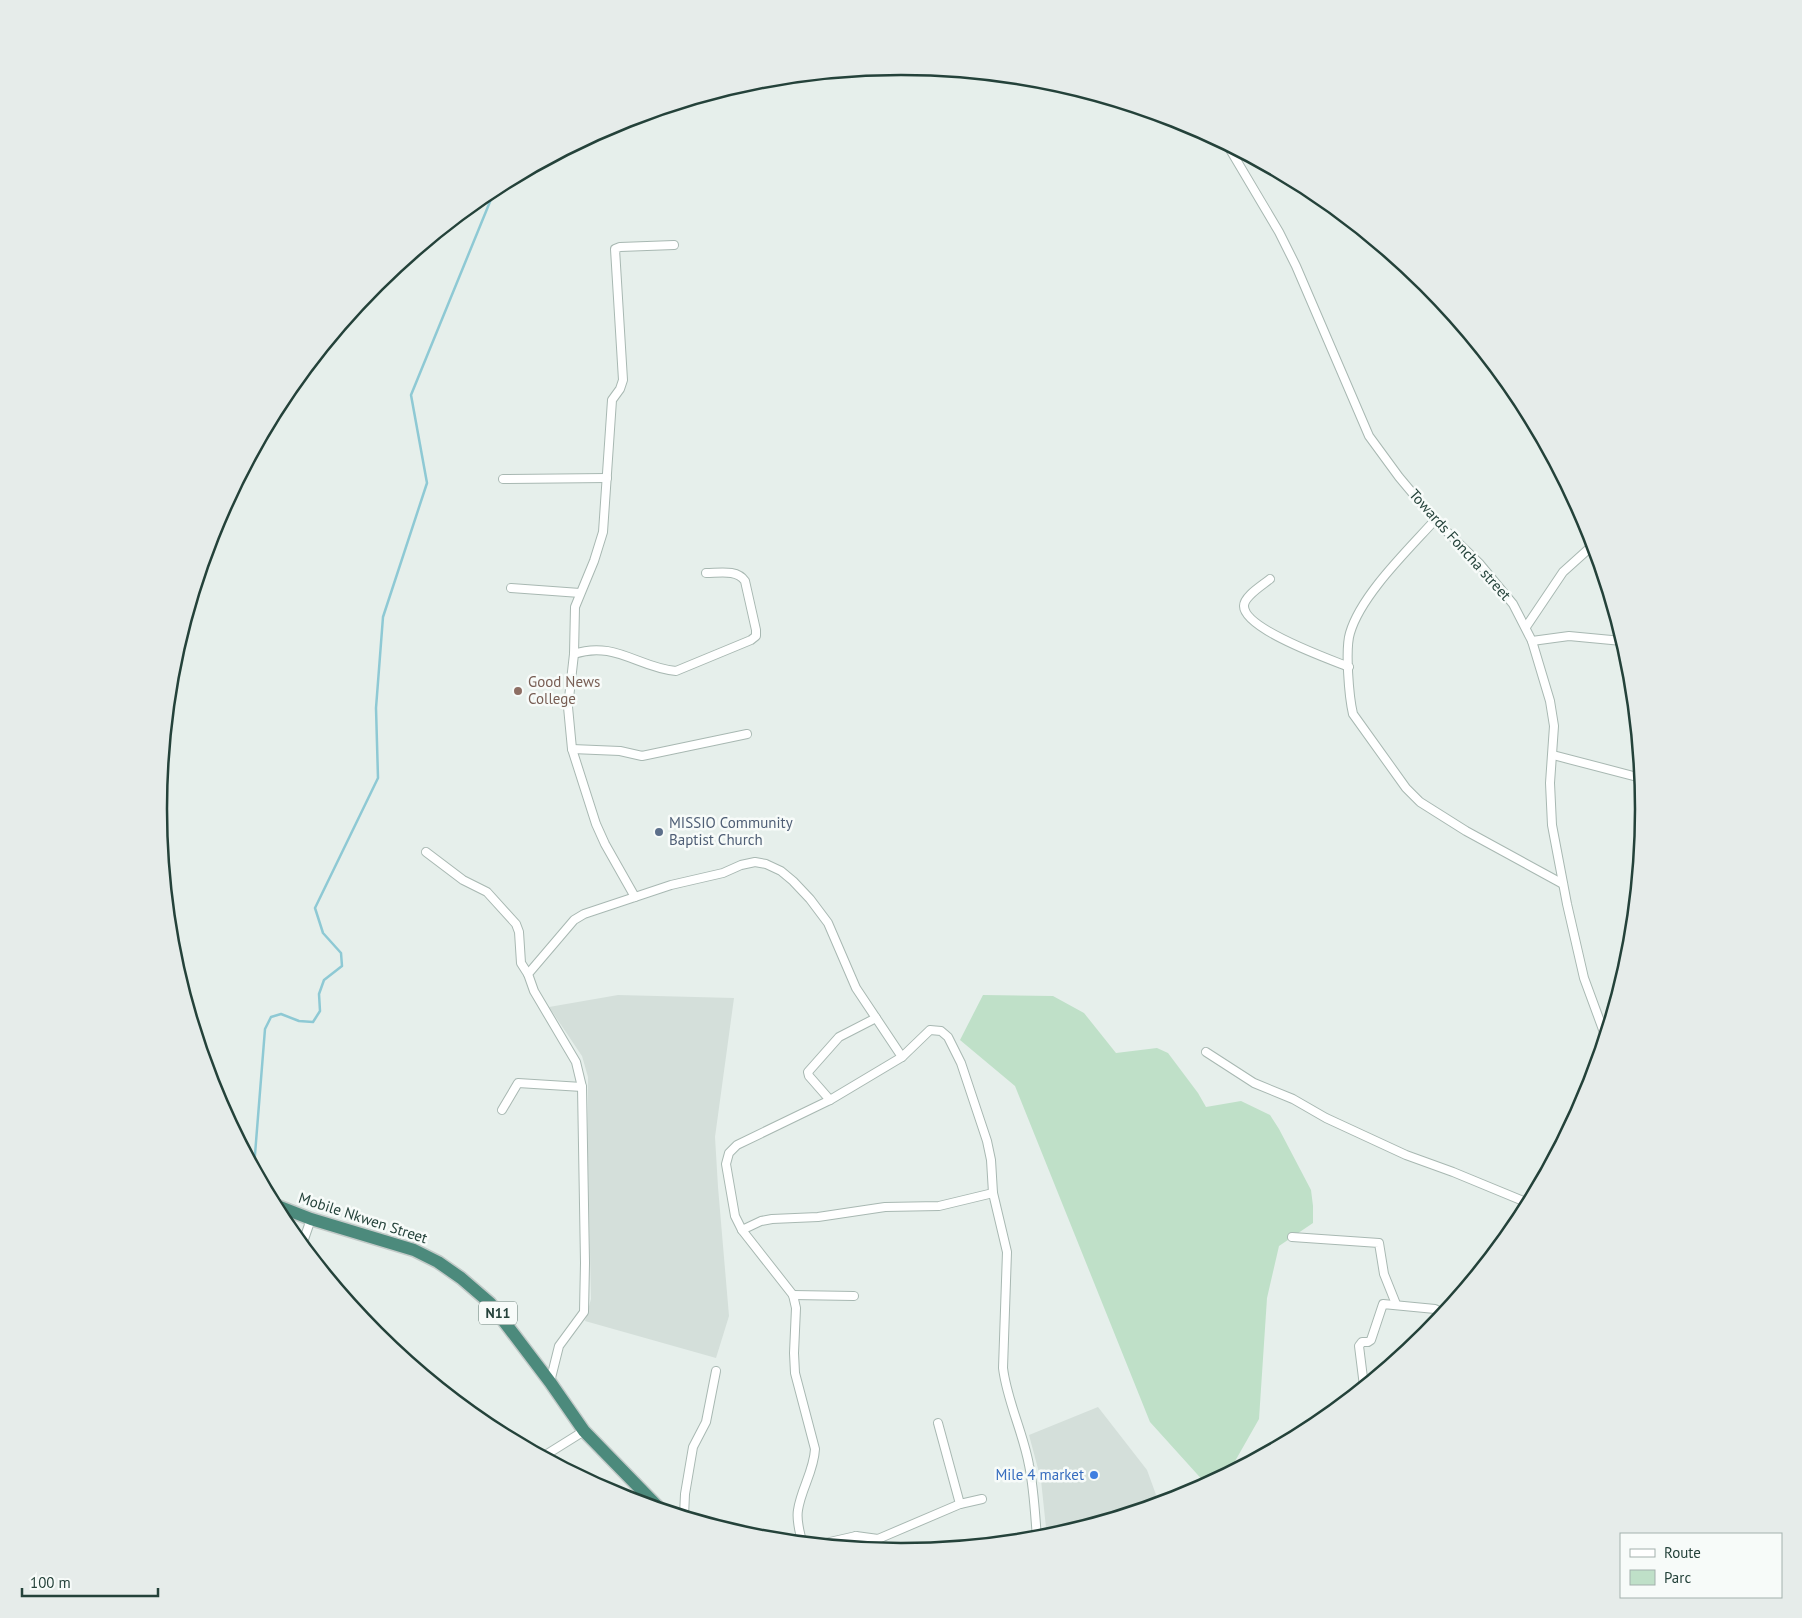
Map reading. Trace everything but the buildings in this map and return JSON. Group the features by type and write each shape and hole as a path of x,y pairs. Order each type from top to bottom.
{"highway":[{"name":"Mobile Nkwen Street","path":"286,1209 311,1219 414,1250 438,1262 461,1278 490,1303 550,1382 584,1431 648,1498"}],"street":[{"name":"Towards Foncha street","path":"1233,155 1279,232 1296,266 1369,436 1393,470 1435,520 1479,563 1498,585 1513,604 1532,641 1550,701 1554,726 1550,782 1552,825 1584,978 1602,1026"},
{"path":"635,897 602,837 584,790 572,749 568,707 574,654 575,607 601,541 612,400 620,389 623,380 614,249 620,247 674,245"},
{"path":"503,479 607,478"},
{"path":"1435,520 1393,566 1368,598 1350,634 1349,667 1352,714 1406,788 1420,802 1466,831 1563,884"},
{"path":"1526,627 1563,572 1587,550"},
{"path":"574,654 586,650 600,650 622,655 668,671 676,671 751,640 756,636 756,630 744,581 740,575 735,573 706,573"},
{"path":"1270,579 1245,601 1246,615 1287,642 1349,667"},
{"path":"511,588 580,593"},
{"path":"1532,641 1569,636 1615,639"},
{"path":"572,749 620,751 642,756 747,734"},
{"path":"1553,755 1634,776"},
{"path":"426,852 463,880 488,892 516,924 519,932 521,963 528,974 534,991 576,1062 582,1087 586,1263 584,1312 559,1346 550,1382"},
{"path":"528,974 574,920 584,914 672,885 723,873 741,865 755,862 766,864 781,871 794,881 828,923 856,988 902,1057"},
{"path":"830,1100 809,1076 808,1072 839,1037 876,1018"},
{"path":"801,1536 798,1510 814,1462 814,1449 795,1373 796,1308 793,1295 742,1230 736,1216 726,1164 729,1153 737,1145 830,1100 902,1057 930,1030 941,1031 948,1037 961,1063 987,1141 991,1160 993,1193 1007,1252 1003,1368 1005,1385 1014,1408 1030,1466 1036,1530"},
{"path":"1206,1052 1254,1083 1293,1099 1326,1118 1406,1155 1522,1200"},
{"path":"502,1110 518,1083 582,1087"},
{"path":"742,1230 762,1221 772,1219 818,1217 885,1207 939,1206 993,1193"},
{"path":"305,1236 311,1219"},
{"path":"1292,1237 1379,1243 1384,1274 1396,1304"},
{"path":"793,1295 854,1296"},
{"path":"1363,1379 1360,1344 1371,1340 1383,1304 1437,1310"},
{"path":"684,1510 685,1494 694,1447 706,1422 716,1371"},
{"path":"938,1423 960,1504"},
{"path":"549,1453 584,1431"},
{"path":"839,1540 856,1536 878,1540 960,1504 982,1498"},
{"path":"856,1536 861,1541"}],"shaded area":[{"path":"618,995 734,998 715,1137 729,1316 716,1358 585,1321 591,1299 588,1077 582,1056 549,1007"},
{"name":"Mile 4 market","path":"1098,1407 1147,1470 1157,1497 1091,1518 1046,1529 1041,1480 1029,1435"}],"green space":[{"path":"983,995 1053,996 1084,1013 1116,1053 1157,1048 1168,1053 1198,1093 1206,1107 1241,1101 1270,1115 1311,1190 1313,1223 1279,1246 1267,1298 1259,1419 1234,1463 1201,1478 1150,1422 1015,1086 960,1040"}],"waterway":[{"path":"255,1157 265,1029 271,1017 281,1014 299,1021 313,1022 320,1011 319,994 324,980 342,966 341,953 323,933 315,908 378,778 376,708 383,617 427,483 411,395 490,201"}],"place":[{"name":"Good News College","path":"518,691"},
{"name":"MISSIO Community Baptist Church","path":"659,832"},
{"name":"Mile 4 market","path":"1094,1475"}]}
